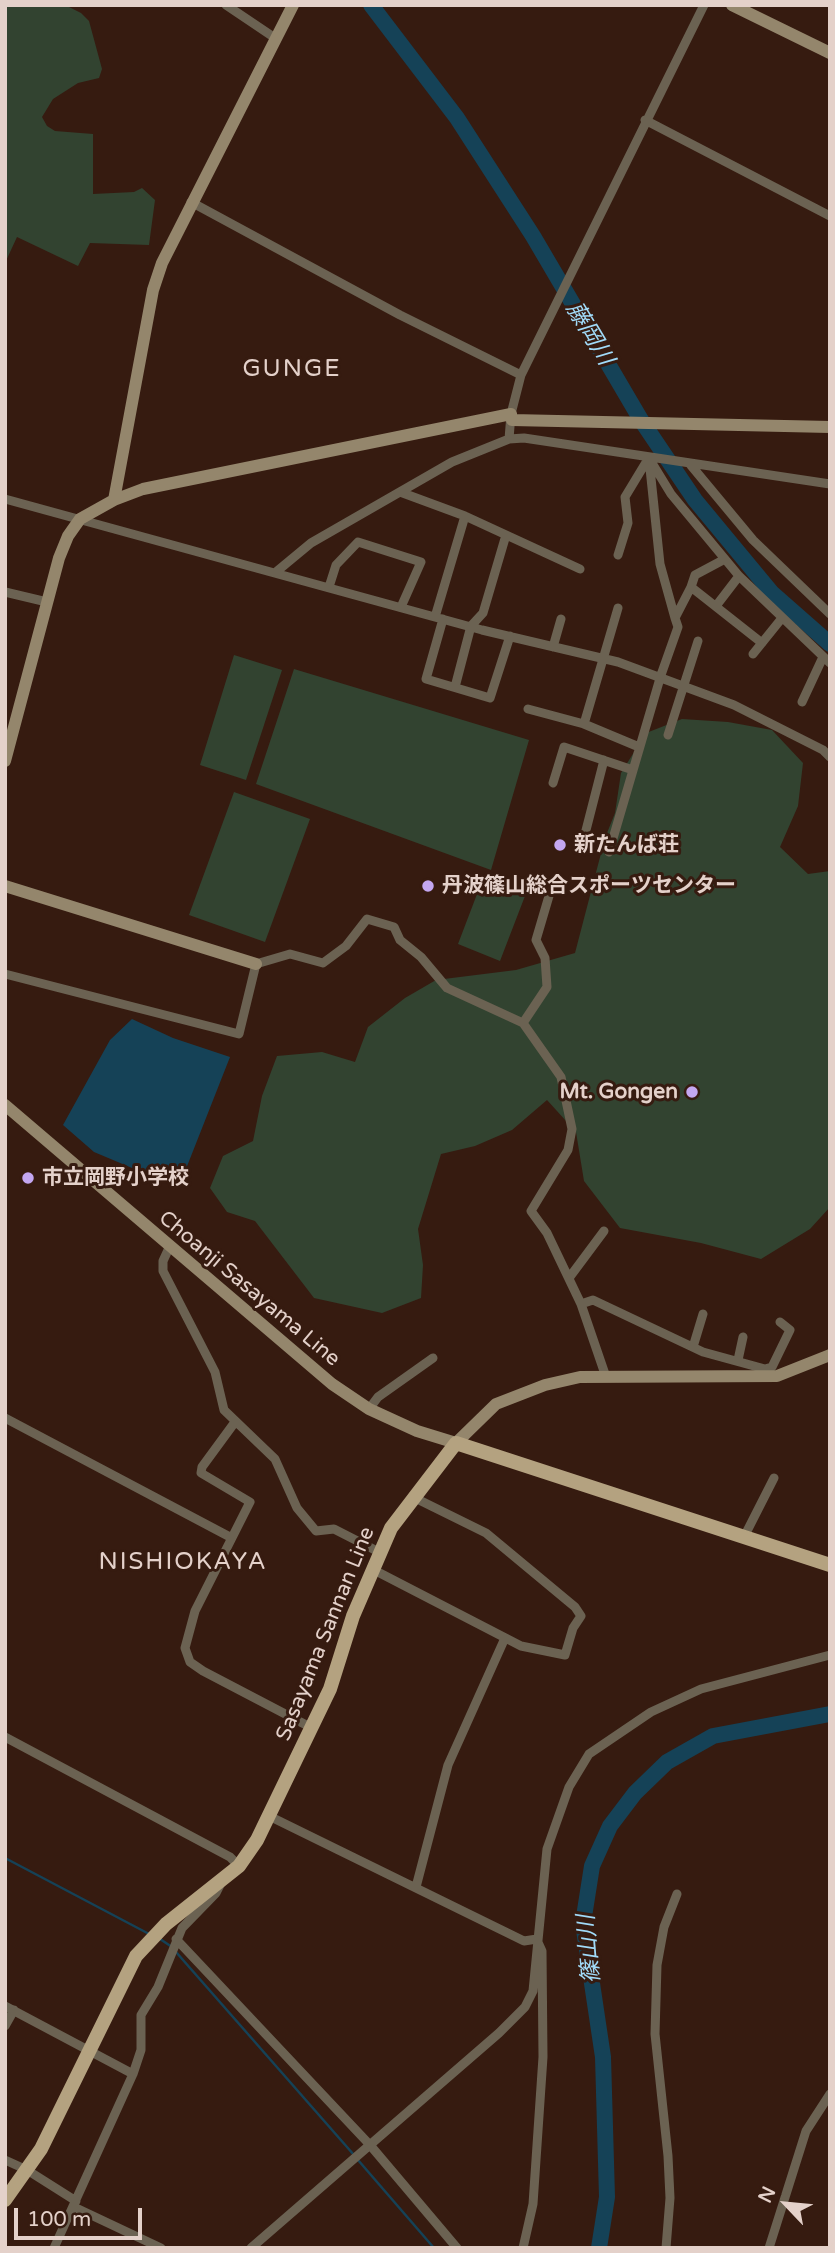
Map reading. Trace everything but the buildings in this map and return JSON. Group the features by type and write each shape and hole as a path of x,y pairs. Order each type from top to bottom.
{"main road":[{"name":"Sasayama Sannan Line","path":"5,2200 27,2170 123,1979 146,1943 239,1866 269,1816 330,1689 372,1569 391,1528 456,1443"},
{"path":"456,1443 830,1564"}],"street":[{"path":"226,5 275,38"},
{"path":"114,500 153,290 162,263 293,5"},
{"path":"509,439 521,375 573,265 704,5"},
{"path":"732,5 830,53"},
{"path":"645,120 830,216"},
{"path":"191,202 400,315 521,375"},
{"path":"5,761 10,724 68,536 80,519 114,500 143,489 511,417 630,424 830,427"},
{"path":"275,572 311,542 453,462 509,439 524,438 830,484"},
{"path":"618,555 628,523 625,497 652,458"},
{"path":"652,458 671,494 739,576 826,660 802,702"},
{"path":"609,852 660,675 678,627 660,564 652,458"},
{"path":"686,462 753,540 830,614"},
{"path":"400,492 450,513 465,516 580,569"},
{"path":"5,499 439,618 660,675 771,723 830,757"},
{"path":"465,516 426,679 490,698 510,636"},
{"path":"455,687 471,626 483,613 506,535"},
{"path":"329,587 336,565 358,542 421,562 401,607"},
{"path":"675,618 695,575 725,559"},
{"path":"716,606 739,576"},
{"path":"691,587 762,643"},
{"path":"5,592 47,602"},
{"path":"584,724 618,608"},
{"path":"753,654 782,618"},
{"path":"553,647 561,619"},
{"path":"668,735 698,641"},
{"path":"528,709 584,724 639,747"},
{"path":"553,783 564,747 633,770"},
{"path":"584,838 604,760"},
{"path":"5,886 256,964 290,954 323,963 346,946 368,919 394,927 400,940 421,957 447,988 523,1023 561,1077 568,1098 572,1129 568,1150 531,1211 547,1233 581,1304 606,1377"},
{"path":"523,1023 547,987 545,958 536,940 549,896"},
{"path":"5,974 239,1034 256,964"},
{"name":"Choanji Sasayama Line","path":"5,1105 169,1248 332,1384 369,1409 417,1431 456,1443"},
{"path":"569,1278 604,1231"},
{"path":"169,1248 163,1261 163,1271 215,1372 224,1410 275,1459 296,1508 316,1531 334,1529 379,1552"},
{"path":"581,1304 593,1300 694,1347 738,1360 765,1373"},
{"path":"694,1347 703,1314"},
{"path":"765,1373 772,1367 790,1331 780,1322"},
{"path":"738,1360 743,1337"},
{"path":"456,1443 477,1420 512,1396 580,1377 765,1373 809,1366 830,1355"},
{"path":"369,1409 378,1397 433,1359"},
{"path":"5,1418 230,1537"},
{"path":"235,1422 202,1467 201,1473 250,1502 230,1537 186,1637 185,1648 190,1662 313,1728"},
{"path":"744,1537 774,1478"},
{"path":"372,1569 521,1646 565,1655 573,1628 581,1616 560,1594 486,1533 413,1497"},
{"path":"416,1887 449,1765 505,1638"},
{"path":"251,2248 499,2033 524,2007 533,1991 537,1939 552,1830 569,1787 589,1754 651,1712 701,1689 830,1654"},
{"path":"5,1737 230,1857 239,1866"},
{"path":"269,1816 524,1941 537,1939"},
{"path":"54,2248 133,2074 141,2050 141,2015 158,1987 182,1928 216,1893 222,1881"},
{"path":"666,2248 670,2198 655,2034 657,1965 664,1927 677,1894"},
{"path":"523,2248 533,2204 543,2057 542,1951 537,1939"},
{"path":"175,1941 370,2145 457,2248"},
{"path":"5,2026 10,2008 133,2074"},
{"path":"769,2248 806,2131 830,2094"},
{"path":"5,2160 27,2170 75,2204 161,2248"}],"green space":[{"path":"5,5 65,5 81,13 89,21 102,69 99,78 78,83 53,99 42,117 47,126 55,131 93,134 93,194 134,192 142,188 155,200 149,245 90,243 78,266 17,237 5,263"},
{"path":"234,655 282,670 246,780 200,765"},
{"path":"294,669 529,740 491,870 256,784"},
{"path":"682,719 728,722 772,730 803,763 798,806 780,847 808,874 830,871 830,1207 810,1229 761,1259 701,1243 620,1228 584,1181 576,1132 547,1100 512,1130 475,1146 441,1154 418,1229 423,1265 421,1298 382,1313 314,1298 255,1221 227,1212 210,1188 223,1156 253,1141 262,1096 277,1056 322,1052 355,1062 368,1027 405,998 436,980 516,970 575,953 605,838 615,813 621,773 646,733"},
{"path":"234,792 310,819 265,942 189,915"},
{"path":"482,881 525,896 500,961 458,944"}],"water":[{"path":"132,1019 173,1038 230,1057 182,1179 175,1186 94,1152 63,1125 110,1040"}],"waterway":[{"name":"藤岡川","path":"371,5 457,118 533,236 641,420 695,500 772,593 830,644"},
{"name":"篠山川","path":"599,2248 607,2197 603,2057 583,1923 592,1866 610,1826 635,1793 667,1762 713,1736 830,1714"},
{"path":"5,1858 151,1935"},
{"path":"160,1939 172,1947"},
{"path":"176,1952 354,2155"},
{"path":"358,2160 434,2248"}],"place":[{"name":"新たんば荘","path":"560,845"},
{"name":"丹波篠山総合スポーツセンター","path":"428,886"},
{"name":"Mt. Gongen","path":"692,1092"},
{"name":"市立岡野小学校","path":"28,1178"}],"district":[{"name":"GUNGE","path":"292,370"},
{"name":"NISHIOKAYA","path":"183,1563"}]}
